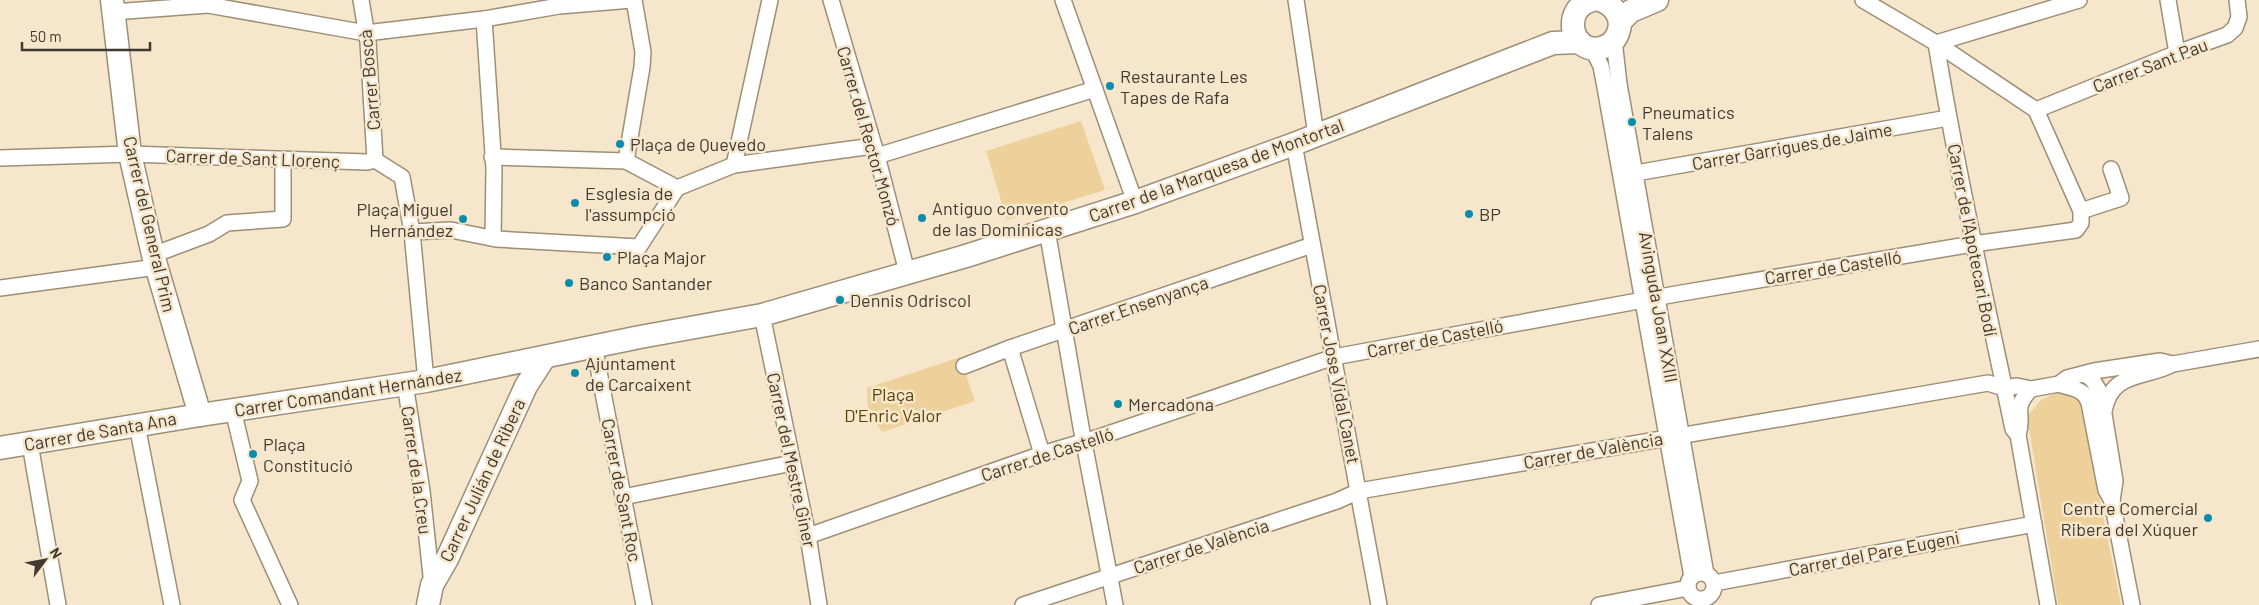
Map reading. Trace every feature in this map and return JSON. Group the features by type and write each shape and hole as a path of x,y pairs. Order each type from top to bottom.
{"street":[{"name":"Carrer Boscà","path":"361,0 366,33 375,160"},
{"path":"112,6 208,5 366,33 484,19 559,6 633,0 643,52 642,68 626,160"},
{"path":"734,165 770,0"},
{"name":"Carrer del Rector Monzó","path":"831,0 875,151 907,272"},
{"path":"1063,0 1135,202"},
{"path":"1296,0 1316,136"},
{"path":"1863,0 1936,43 2036,110 2081,217 2121,198 2111,169"},
{"path":"1936,43 2080,0"},
{"path":"2168,0 2177,53"},
{"name":"Carrer Sant Pau","path":"2036,110 2177,53 2227,35 2235,28 2239,17 2237,0"},
{"path":"1553,43 1572,19 1577,8 1605,8 1652,2"},
{"name":"Carrer del General Prim","path":"112,6 130,154 155,261 200,415"},
{"name":"Carrer de la Marquesa de Montortal","path":"594,346 762,315 1135,202 1316,136 1553,43 1606,46 1605,8"},
{"name":"Avinguda Joan XXIII","path":"1605,8 1636,173 1650,298"},
{"path":"484,19 492,158 493,238"},
{"path":"1572,19 1573,32 1586,45"},
{"name":"Carrer de l'Apotecari Bodí","path":"1936,43 1948,118 2004,388 2013,429 2018,435"},
{"name":"Avinguda Joan XXIII","path":"1586,45 1601,66 1604,80 1650,298 1702,591"},
{"path":"375,160 402,177 412,232 451,230 493,238 639,247 678,188 734,165 875,151 1095,89"},
{"name":"Carrer Garrigues de Jaime","path":"1636,173 1948,118"},
{"name":"Carrer Jose Vidal Canet","path":"1294,144 1379,605"},
{"name":"Carrer de Sant Llorenç","path":"0,158 130,154 283,160 367,162 375,160"},
{"path":"492,158 626,160 678,188"},
{"path":"0,288 155,261 228,223 282,219 283,160"},
{"name":"Carrer de Castelló","path":"808,536 1042,454 1334,357 1650,298 1974,244 2076,230 2081,217"},
{"path":"1047,230 1115,605"},
{"name":"Carrer de la Creu","path":"412,232 415,382 430,595"},
{"name":"Carrer Ensenyança","path":"964,366 1010,348 1312,245"},
{"name":"Carrer del Mestre Giner","path":"762,315 808,536 820,605"},
{"path":"549,357 594,346"},
{"name":"Carrer de Sant Roc","path":"594,346 644,605"},
{"path":"1010,348 1042,454"},
{"path":"2105,405 2117,386 2128,378 2162,370 2173,364 2259,349"},
{"name":"Carrer Comandant Hernández","path":"200,415 415,382 549,357"},
{"name":"Carrer Julián de Ribera","path":"430,595 526,386 549,357"},
{"name":"Carrer de València","path":"1023,605 1337,501 1359,491 1988,383 2004,388 2017,386 2031,389 2059,384 2067,378 2084,374 2160,361 2173,364"},
{"name":"Carrer Comandant Hernández","path":"496,368 512,369 519,373 526,386"},
{"path":"2084,374 2092,379 2105,405 2115,481 2112,501"},
{"path":"2059,384 2079,390 2087,397 2106,490 2112,501 2132,605"},
{"name":"Carrer de l'Apotecari Bodí","path":"2031,389 2021,402 2018,411 2020,428 2018,435 2048,605"},
{"path":"233,410 250,481 242,500 290,605"},
{"name":"Carrer de Santa Ana","path":"0,448 200,415"},
{"path":"137,425 172,605"},
{"path":"30,444 58,605"},
{"path":"623,497 792,462"},
{"name":"Carrer del Pare Eugeni","path":"1599,605 1702,591 2034,524"}],"green space":[{"path":"1081,121 1105,190 1007,220 986,151"},
{"name":"Plaça D'Enric Valor","path":"960,357 975,401 882,432 868,412 867,388"},
{"path":"2057,392 2076,394 2085,408 2096,480 2121,605 2058,605 2027,416 2041,400"}],"place":[{"name":"Restaurante Les Tapes de Rafa","path":"1110,86"},
{"name":"Pneumatics Talens","path":"1632,122"},
{"name":"Plaça de Quevedo","path":"620,144"},
{"name":"Esglesia de l'assumpció","path":"575,203"},
{"name":"BP","path":"1469,214"},
{"name":"Antiguo convento de las Dominicas","path":"922,218"},
{"name":"Plaça Miguel Hernández","path":"463,219"},
{"name":"Plaça Major","path":"607,257"},
{"name":"Banco Santander","path":"569,283"},
{"name":"Dennis Odriscol","path":"840,300"},
{"name":"Ajuntament de Carcaixent","path":"575,373"},
{"name":"Mercadona","path":"1118,404"},
{"name":"Plaça Constitució","path":"253,454"},
{"name":"Centre Comercial Ribera del Xúquer","path":"2208,518"}]}
